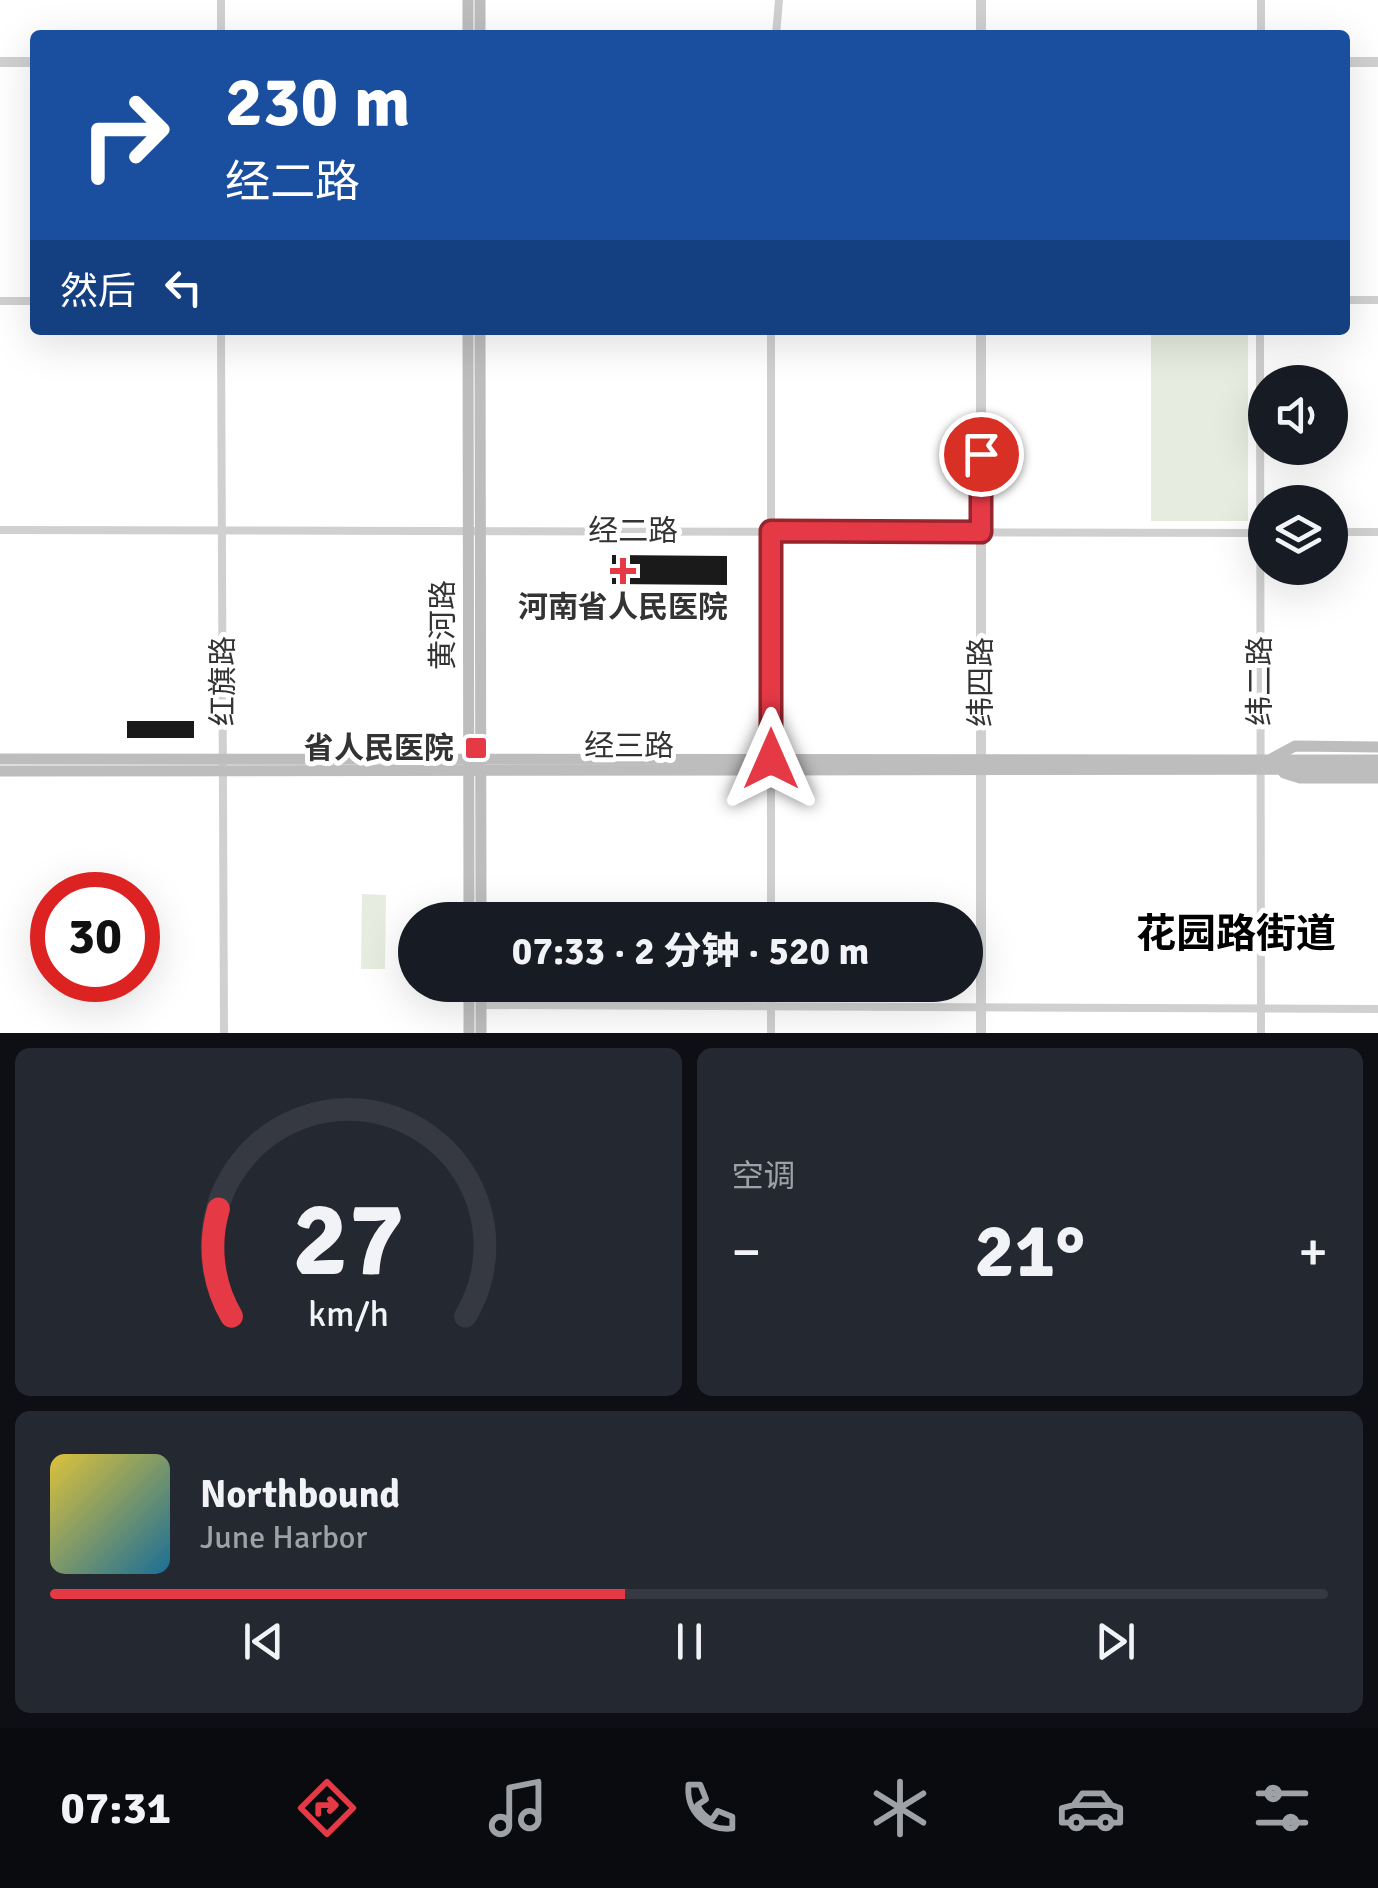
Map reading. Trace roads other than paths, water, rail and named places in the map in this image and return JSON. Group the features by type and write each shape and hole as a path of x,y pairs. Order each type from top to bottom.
{"main road":[{"path":"468,0 468,30"},
{"path":"480,0 480,30"},
{"name":"黄河路","path":"468,335 480,902"},
{"name":"黄河路","path":"474,531 480,335"},
{"path":"1266,764 1295,746 1378,747"},
{"name":"经三路","path":"0,759 475,765 1266,764 1378,760"},
{"name":"经三路","path":"0,771 224,764"},
{"path":"1266,764 1300,778 1378,778"},
{"name":"经三路","path":"1266,764 1378,769"},
{"name":"黄河路","path":"470,902 475,765"},
{"path":"469,1002 469,1033"},
{"path":"481,1002 481,1033"}],"street":[{"path":"221,0 221,30"},
{"path":"776,30 778,0"},
{"path":"981,30 982,0"},
{"path":"1261,0 1261,30"},
{"path":"0,62 30,62"},
{"path":"1350,62 1378,62"},
{"path":"1350,300 1378,300"},
{"path":"0,301 30,301"},
{"name":"红旗路","path":"221,335 224,1033"},
{"path":"771,335 771,902"},
{"name":"纬四路","path":"981,335 981,1033"},
{"name":"纬二路","path":"1260,335 1262,485"},
{"name":"经二路","path":"0,530 1248,532"},
{"path":"1348,532 1378,532"},
{"name":"纬二路","path":"1261,1033 1266,764 1264,585"},
{"path":"771,1002 771,1033"},
{"path":"481,1006 1378,1009"}],"place":[{"name":"河南省人民医院","path":"623,571"},
{"name":"省人民医院","path":"476,748"}],"district":[{"name":"花园路街道","path":"1236,933"}]}
